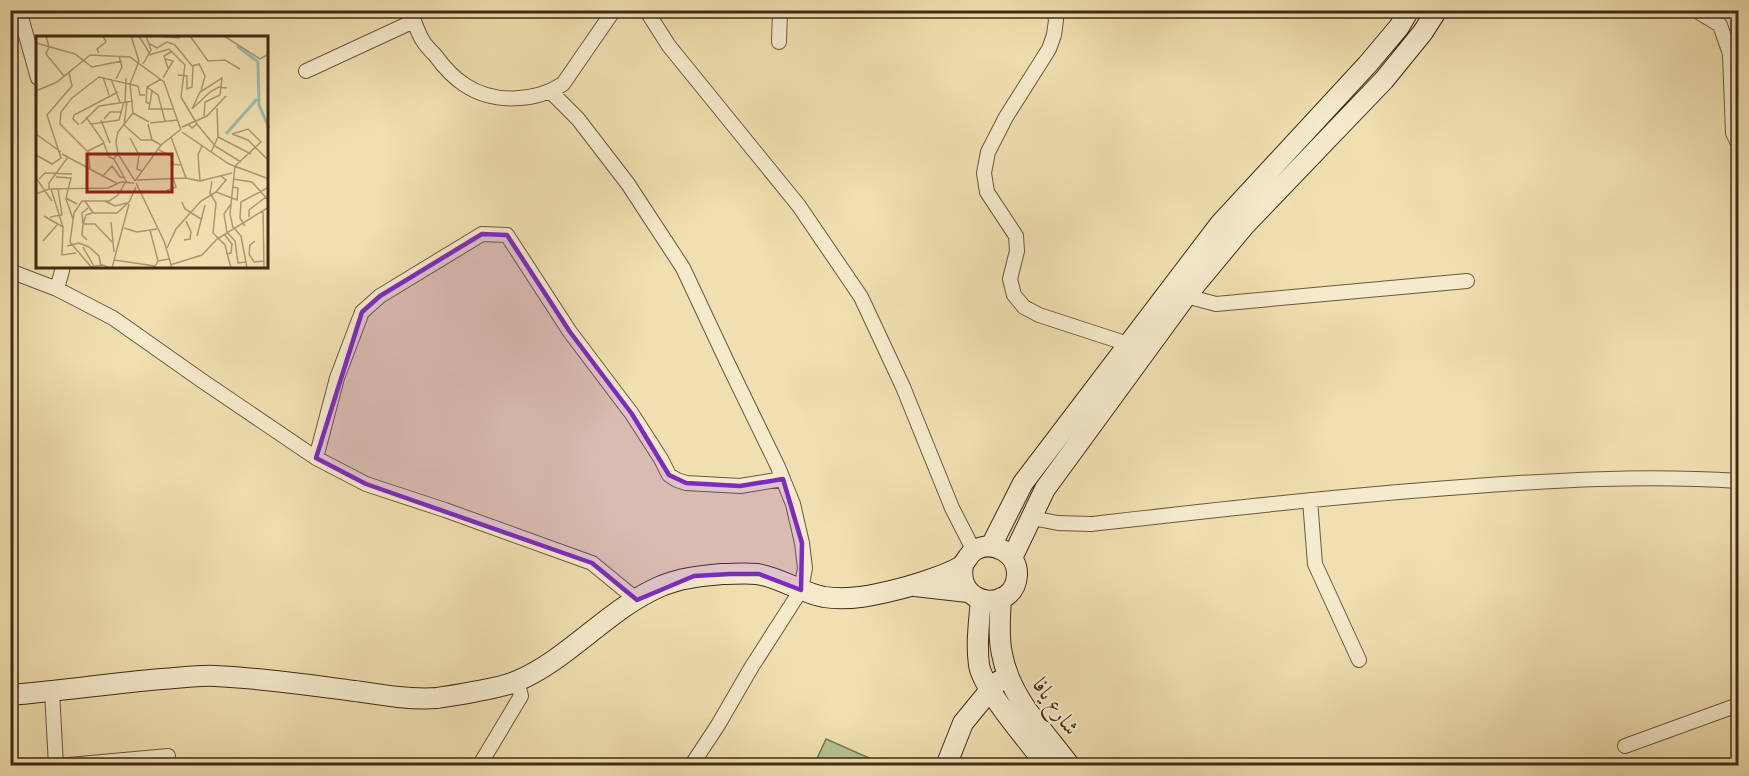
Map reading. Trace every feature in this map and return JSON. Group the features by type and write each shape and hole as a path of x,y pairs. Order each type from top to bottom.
{"main road":[{"path":"1047,765 990,690 980,668 975,596 962,578 1023,483 1220,224 1367,65 1399,27 1409,10"},
{"path":"1012,558 1045,489 1186,296 1244,226 1384,80 1424,32 1437,10"},
{"path":"10,695 213,675 387,695 435,698 479,691 517,681 549,663 619,610 659,587 694,576 759,574 822,597 843,598 868,597 912,586 976,554 999,548 1012,558 1016,566 1017,575 1011,591 1001,598 988,601 975,596 912,586"},
{"name":"شارع يافا","path":"1001,598 999,634 1010,682 1025,708 1070,765"},
{"name":"شارع يافا","path":"946,765 963,723 1007,673"}],"street":[{"path":"19,10 36,71"},
{"path":"306,71 412,16 423,41 442,64 465,85 487,94 507,98 539,96 563,84 614,10"},
{"path":"646,10 669,46 799,206 861,297 903,387 952,508 976,554"},
{"path":"779,42 780,10"},
{"path":"1054,10 1056,20 1049,49 1006,117 988,152 984,173 987,192 1016,236 1017,251 1010,279 1014,295 1024,307 1039,315 1128,344"},
{"path":"1695,10 1720,25 1730,54 1733,133 1738,143"},
{"path":"551,92 578,119 628,184 684,268 783,479 793,504 802,543 805,568 801,590 691,765"},
{"path":"316,458 337,378 362,312 380,296 482,234 507,235 570,333 632,414 669,475 686,483 740,486 783,479"},
{"path":"57,289 63,268"},
{"path":"10,271 57,289 113,318 316,458 366,484 592,563 637,600"},
{"path":"1186,296 1216,304 1467,281"},
{"path":"1032,518 1058,523 1091,524 1356,495 1556,480 1710,479 1738,481"},
{"path":"1311,500 1315,564 1359,660"},
{"path":"479,765 521,696 517,681"},
{"path":"52,691 57,765 168,756"},
{"path":"1625,746 1738,705"}],"highlighted area":[{"path":"482,234 507,235 570,332 632,414 669,475 686,483 740,486 783,479 802,543 801,590 759,574 694,576 637,600 592,563 366,484 316,458 362,312 380,296"}],"green space":[{"path":"826,739 885,765 814,765"}]}
